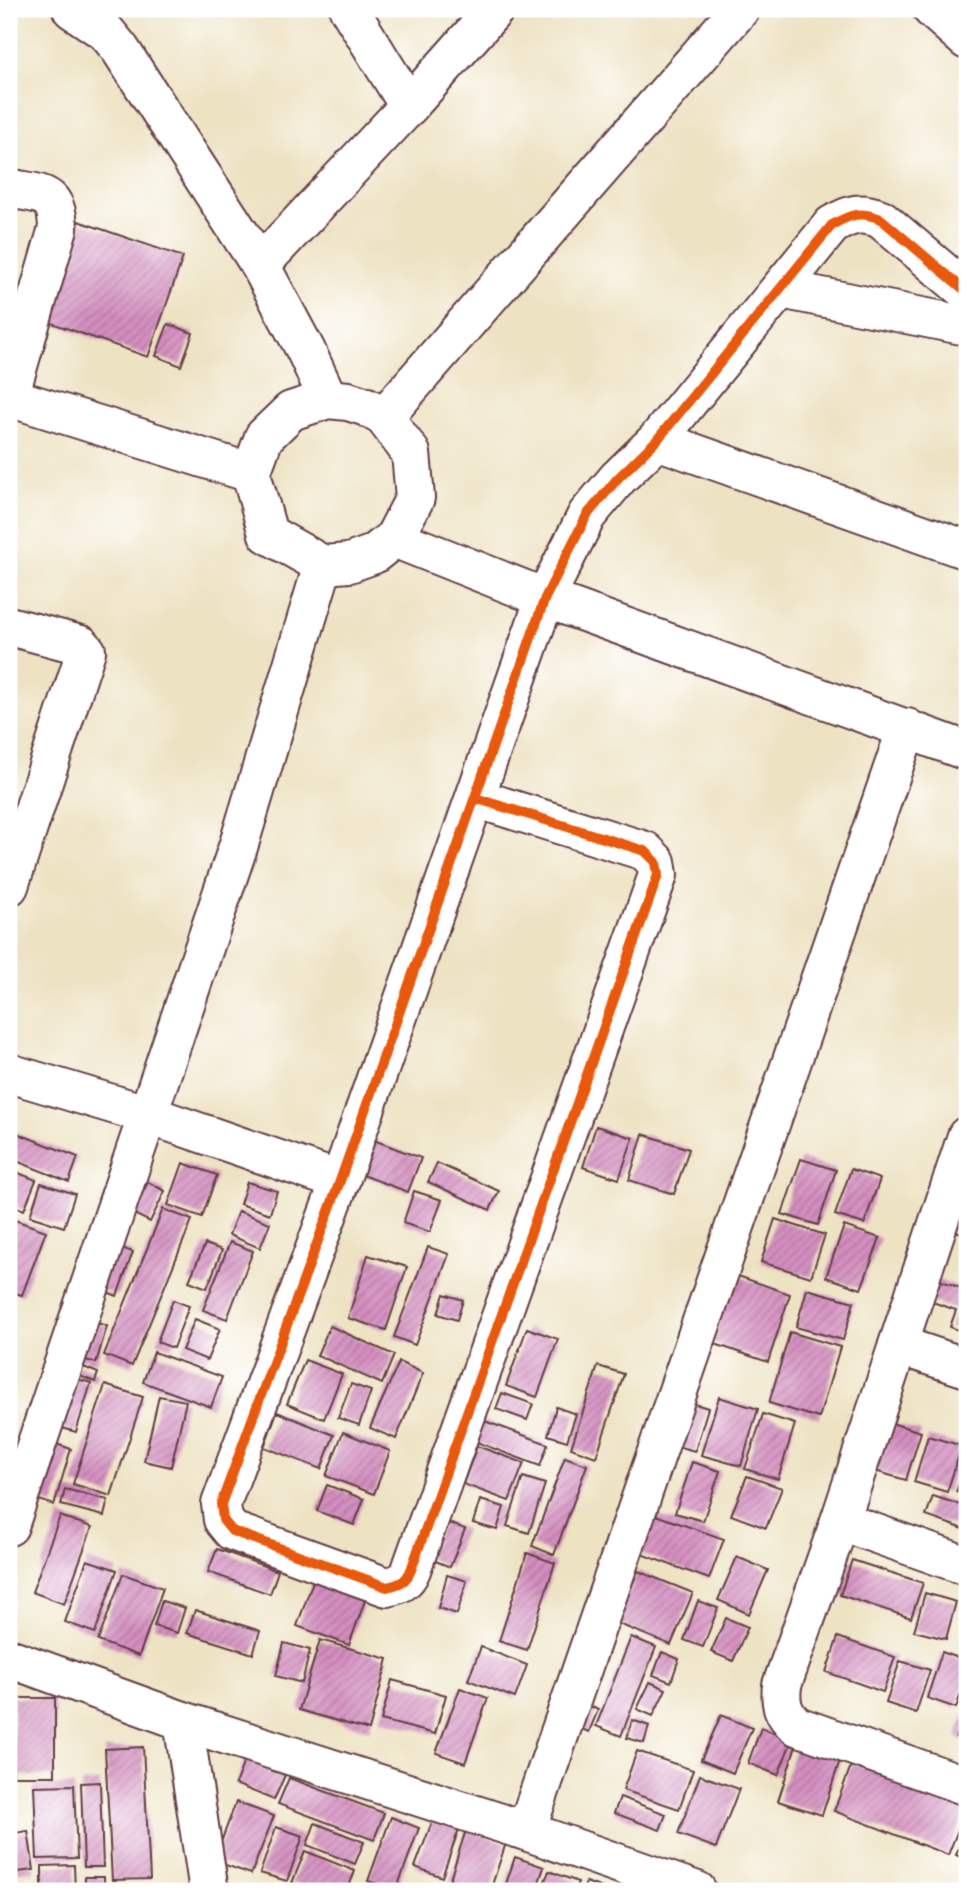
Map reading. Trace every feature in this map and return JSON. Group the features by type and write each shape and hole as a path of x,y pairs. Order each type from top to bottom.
{"street":[{"path":"72,9 106,32 120,49 260,265 306,351 328,399"},
{"path":"349,9 409,106"},
{"path":"260,265 409,106 495,9"},
{"path":"384,417 740,9"},
{"path":"932,9 967,40"},
{"path":"9,188 47,197 57,208 58,228 9,397 251,473"},
{"path":"475,798 645,851 656,862 658,875 411,1570 407,1579 398,1585 387,1587 232,1531 223,1520 221,1504 340,1181 545,598 587,515 618,478 657,440 832,225 848,216 866,213 881,219 967,292"},
{"path":"781,289 967,326"},
{"path":"328,399 367,407 384,417 411,453 415,498 394,538 374,554 349,563 323,565 268,534 251,473 264,437 273,428 291,411 328,399"},
{"path":"657,440 967,550"},
{"path":"394,538 545,598 967,751"},
{"path":"9,1526 239,844 323,565"},
{"path":"9,625 81,645 86,651 9,886"},
{"path":"526,1831 907,728"},
{"path":"9,1073 149,1115 340,1181"},
{"path":"966,1144 840,1521 782,1685 782,1710 797,1726 967,1786"},
{"path":"898,1345 967,1368"},
{"path":"840,1521 967,1566"},
{"path":"9,1658 183,1721 526,1831 696,1891"},
{"path":"183,1721 209,1891"}],"building":[{"path":"78,221 183,257 148,357 43,320"},
{"path":"168,324 193,333 181,366 156,356"},
{"path":"596,1126 633,1138 619,1179 583,1167"},
{"path":"9,1130 78,1157 69,1182 9,1158"},
{"path":"643,1134 689,1149 674,1194 629,1180"},
{"path":"371,1139 421,1158 408,1192 357,1173"},
{"path":"801,1159 836,1170 818,1225 782,1214"},
{"path":"183,1163 217,1175 202,1217 168,1205"},
{"path":"437,1163 499,1191 490,1210 428,1182"},
{"path":"9,1169 36,1180 24,1210 9,1204"},
{"path":"851,1169 880,1179 864,1224 835,1215"},
{"path":"148,1182 165,1191 150,1222 132,1213"},
{"path":"247,1182 277,1191 270,1214 240,1204"},
{"path":"41,1183 75,1194 64,1227 30,1216"},
{"path":"414,1191 442,1200 430,1232 403,1223"},
{"path":"957,1199 967,1203 967,1235 947,1228"},
{"path":"163,1209 192,1220 132,1366 104,1355"},
{"path":"238,1211 270,1223 260,1248 229,1235"},
{"path":"9,1218 46,1231 22,1295 9,1291"},
{"path":"775,1219 825,1235 811,1277 761,1262"},
{"path":"844,1226 880,1238 861,1289 826,1277"},
{"path":"230,1242 253,1251 227,1319 203,1310"},
{"path":"205,1244 222,1250 207,1288 189,1281"},
{"path":"113,1245 133,1252 117,1296 97,1288"},
{"path":"428,1247 449,1254 415,1345 394,1337"},
{"path":"368,1255 407,1267 386,1330 348,1318"},
{"path":"735,1275 790,1294 768,1362 712,1343"},
{"path":"928,1276 964,1289 967,1280 967,1333 950,1327 956,1310 921,1298"},
{"path":"807,1289 854,1302 843,1340 796,1327"},
{"path":"444,1294 463,1300 457,1320 438,1314"},
{"path":"173,1300 189,1306 173,1348 157,1342"},
{"path":"195,1319 220,1329 207,1360 182,1350"},
{"path":"90,1321 107,1326 96,1363 79,1358"},
{"path":"330,1326 394,1355 382,1384 317,1355"},
{"path":"527,1328 558,1339 537,1397 506,1386"},
{"path":"790,1332 840,1347 819,1418 769,1403"},
{"path":"154,1352 222,1377 211,1407 143,1382"},
{"path":"305,1360 342,1374 324,1419 287,1404"},
{"path":"399,1362 423,1373 396,1439 370,1428"},
{"path":"79,1365 98,1373 95,1382 75,1374"},
{"path":"598,1366 624,1374 596,1457 571,1448"},
{"path":"70,1377 91,1383 76,1432 55,1426"},
{"path":"351,1384 371,1391 359,1425 338,1418"},
{"path":"105,1385 143,1397 111,1496 73,1484"},
{"path":"502,1393 533,1404 527,1420 496,1409"},
{"path":"159,1396 186,1401 171,1467 144,1461"},
{"path":"719,1397 758,1409 741,1466 701,1455"},
{"path":"685,1401 708,1408 695,1451 672,1445"},
{"path":"556,1407 576,1414 567,1441 548,1435"},
{"path":"277,1412 334,1435 321,1469 264,1447"},
{"path":"763,1414 795,1424 778,1479 745,1469"},
{"path":"479,1419 548,1444 540,1466 471,1440"},
{"path":"891,1423 921,1432 906,1480 875,1471"},
{"path":"343,1432 390,1451 374,1494 326,1476"},
{"path":"928,1436 962,1446 947,1492 914,1482"},
{"path":"44,1440 71,1449 54,1505 27,1496"},
{"path":"477,1446 524,1463 509,1501 463,1484"},
{"path":"565,1457 587,1465 554,1555 532,1546"},
{"path":"692,1462 720,1471 703,1521 675,1513"},
{"path":"967,1464 967,1496 956,1492"},
{"path":"747,1476 782,1488 766,1528 731,1515"},
{"path":"523,1477 545,1484 529,1533 507,1526"},
{"path":"327,1485 364,1499 354,1525 317,1511"},
{"path":"65,1489 108,1500 104,1516 61,1505"},
{"path":"933,1496 967,1507 967,1530 926,1516"},
{"path":"480,1500 504,1507 497,1530 473,1523"},
{"path":"644,1511 724,1539 709,1579 630,1550"},
{"path":"60,1516 92,1527 64,1604 32,1592"},
{"path":"443,1521 465,1529 450,1567 428,1558"},
{"path":"217,1549 278,1571 270,1594 208,1572"},
{"path":"527,1553 555,1563 527,1650 499,1641"},
{"path":"737,1557 768,1570 749,1614 718,1600"},
{"path":"87,1560 117,1570 95,1633 65,1622"},
{"path":"852,1560 923,1583 911,1618 840,1595"},
{"path":"638,1571 693,1593 671,1645 616,1623"},
{"path":"316,1573 368,1592 349,1645 297,1626"},
{"path":"123,1574 163,1588 139,1656 98,1641"},
{"path":"447,1575 467,1581 457,1614 438,1608"},
{"path":"925,1593 956,1602 946,1639 914,1631"},
{"path":"162,1601 185,1608 177,1633 154,1626"},
{"path":"698,1601 718,1608 703,1647 684,1640"},
{"path":"195,1610 260,1631 253,1654 187,1633"},
{"path":"726,1618 748,1627 733,1661 711,1652"},
{"path":"631,1637 656,1647 621,1736 596,1726"},
{"path":"838,1637 895,1657 883,1692 826,1672"},
{"path":"320,1640 388,1659 369,1730 299,1710"},
{"path":"284,1643 310,1650 302,1683 276,1676"},
{"path":"481,1647 527,1665 515,1698 468,1680"},
{"path":"662,1652 679,1659 671,1682 653,1675"},
{"path":"942,1652 967,1661 967,1676 956,1708 927,1698"},
{"path":"900,1661 930,1670 916,1713 886,1703"},
{"path":"392,1680 446,1695 435,1734 381,1720"},
{"path":"650,1682 666,1689 653,1716 637,1709"},
{"path":"460,1688 488,1698 465,1763 436,1753"},
{"path":"13,1698 55,1698 55,1776 13,1776"},
{"path":"588,1705 598,1710 589,1732 579,1728"},
{"path":"721,1715 752,1728 733,1773 701,1760"},
{"path":"964,1716 967,1718 967,1741 956,1737"},
{"path":"632,1720 649,1726 644,1743 627,1738"},
{"path":"761,1728 792,1740 778,1775 748,1763"},
{"path":"799,1736 843,1751 822,1815 778,1801"},
{"path":"143,1747 150,1879 112,1880 105,1749"},
{"path":"637,1751 693,1770 679,1809 623,1790"},
{"path":"245,1759 285,1775 274,1800 235,1784"},
{"path":"852,1763 967,1807 948,1855 834,1811"},
{"path":"700,1775 739,1789 716,1848 678,1834"},
{"path":"289,1778 384,1813 374,1840 278,1804"},
{"path":"100,1782 103,1867 84,1867 81,1783"},
{"path":"74,1785 77,1858 37,1859 34,1786"},
{"path":"620,1797 666,1814 660,1830 614,1813"},
{"path":"236,1802 274,1816 251,1874 214,1861"},
{"path":"391,1817 419,1828 396,1891 368,1881"},
{"path":"434,1817 460,1826 442,1877 415,1867"},
{"path":"315,1823 364,1842 355,1864 307,1845"},
{"path":"276,1827 303,1836 287,1881 260,1873"},
{"path":"967,1827 967,1860 956,1855"},
{"path":"466,1830 506,1843 490,1891 476,1891 449,1882"},
{"path":"28,1831 34,1870 9,1873 9,1834"},
{"path":"305,1851 355,1871 347,1891 314,1891 292,1883"},
{"path":"515,1857 544,1867 536,1891 506,1884"},
{"path":"74,1865 75,1891 42,1891 42,1866"},
{"path":"549,1871 578,1882 574,1891 541,1891"},
{"path":"85,1877 104,1877 104,1891 85,1891"},
{"path":"586,1882 610,1891 583,1891"}],"cycle path":[{"path":"475,798 645,851 656,862 658,875 411,1570 402,1582 387,1587 232,1531 223,1520 221,1504 340,1181 545,598 587,515 618,478 657,440 832,225 856,215 881,219 967,292"}]}
